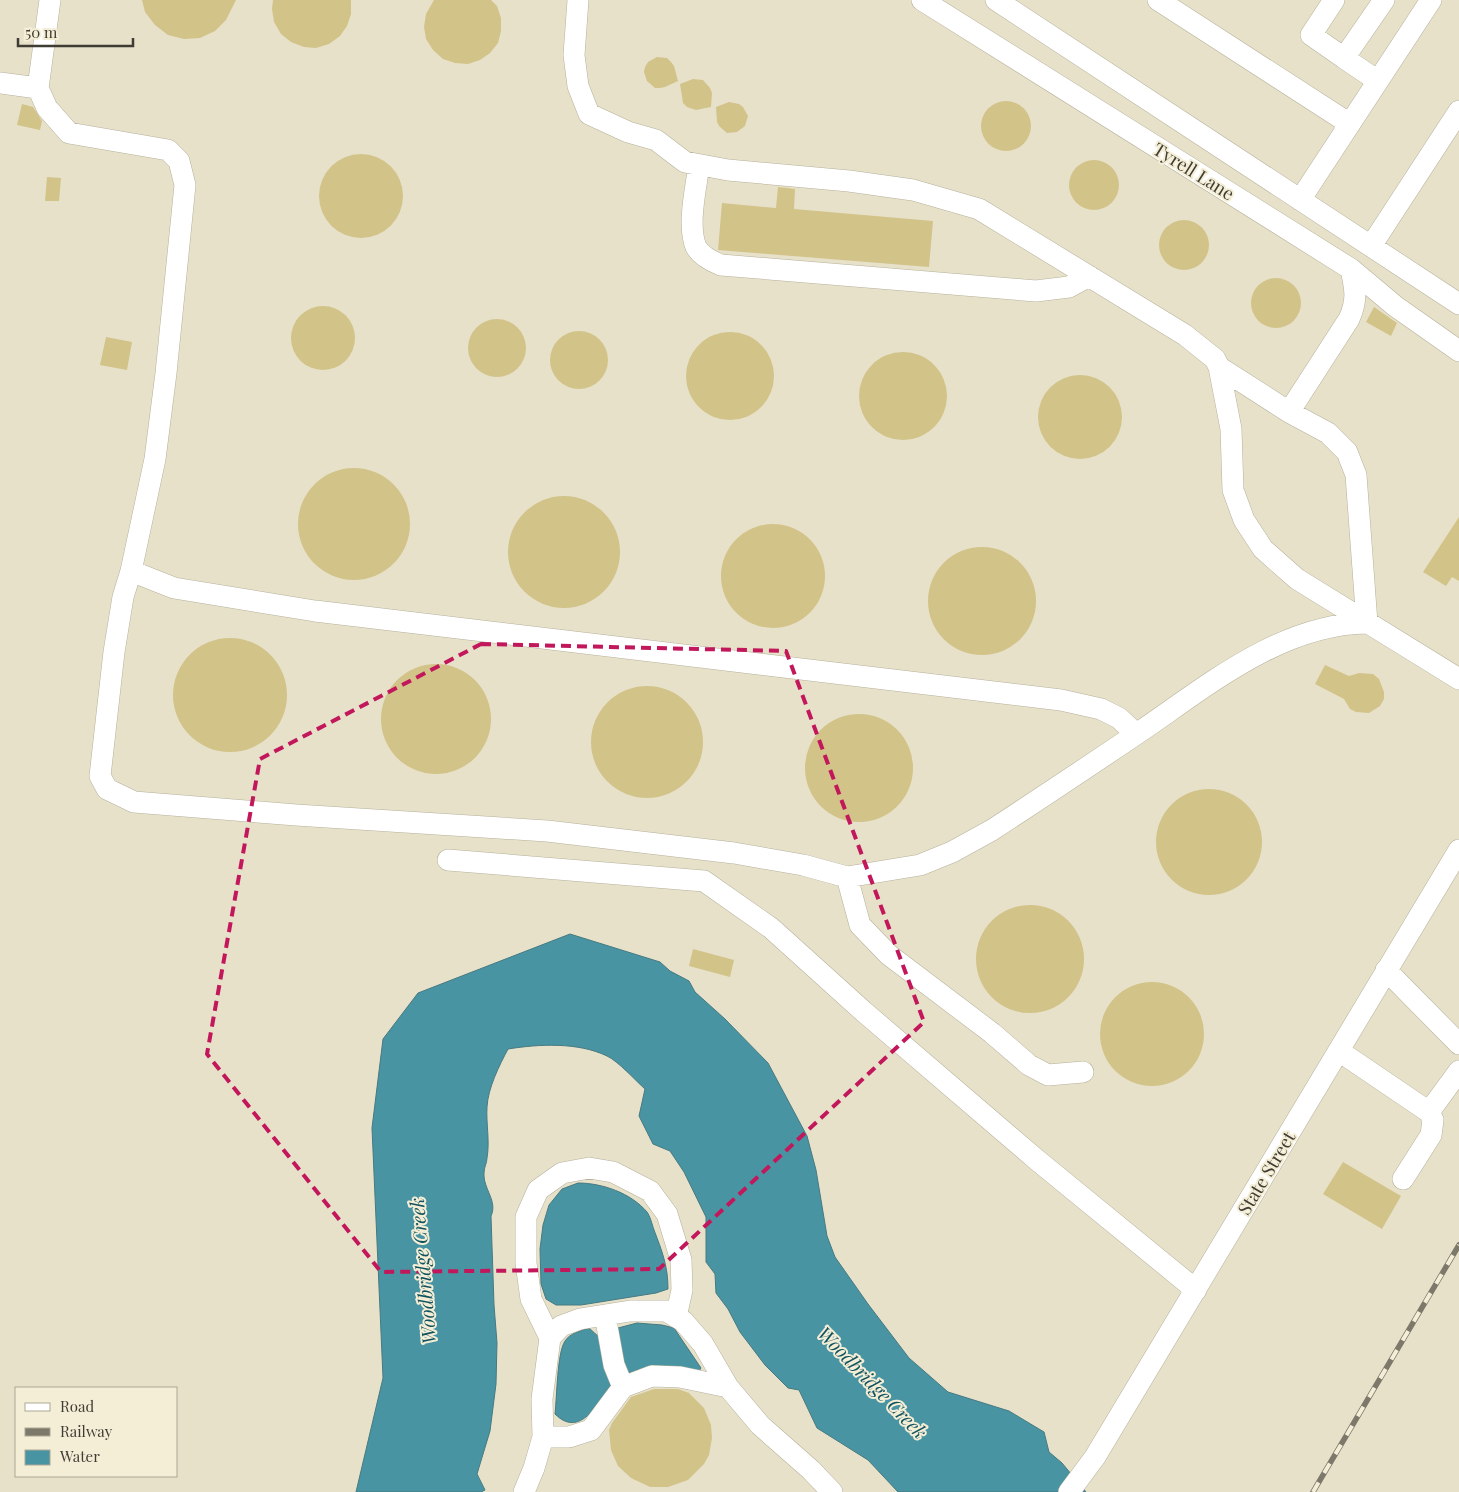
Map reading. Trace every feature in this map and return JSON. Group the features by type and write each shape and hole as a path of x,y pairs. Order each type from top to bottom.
{"street":[{"path":"50,0 38,88 47,108 69,132 168,150 179,161 185,185 166,373 155,459 131,571 123,597 114,652 100,776 107,789 134,802 296,815 547,831 734,853 803,865 847,876 920,866 952,852 992,830 1230,671 1273,646 1315,632 1349,624 1367,623"},
{"path":"578,0 574,55 578,86 589,114 628,132 656,140 685,162 728,170 849,181 913,190 979,209 1185,335 1215,359 1219,367 1231,428 1233,490 1244,520 1263,549 1297,580 1459,680"},
{"name":"Tyrell Lane","path":"922,0 1351,269 1395,306 1459,351"},
{"path":"996,0 1459,304"},
{"path":"1158,0 1350,124"},
{"path":"1334,0 1311,34 1378,81"},
{"path":"1344,58 1384,0"},
{"path":"1300,200 1431,0"},
{"path":"0,83 38,88"},
{"path":"1371,246 1459,111"},
{"path":"699,165 692,230 697,248 708,260 721,265 1036,291 1069,287 1089,276"},
{"path":"1289,412 1352,313 1356,294 1351,269"},
{"path":"1219,367 1289,412 1328,433 1347,452 1356,476 1367,623"},
{"path":"131,571 174,588 314,611 1062,700 1101,709 1119,718 1136,734"},
{"name":"State Street","path":"1069,1492 1095,1457 1459,850"},
{"path":"448,860 704,880 771,928 863,1011 1037,1160 1196,1290"},
{"path":"847,876 860,925 889,955 992,1033 1030,1065 1048,1075 1083,1072"},
{"path":"1386,970 1459,1044"},
{"path":"1339,1051 1429,1112 1433,1120 1431,1135 1403,1178"},
{"path":"1429,1112 1459,1071"},
{"path":"524,1492 534,1468 542,1438 542,1399 550,1338 531,1300 526,1263 526,1217 538,1190 562,1173 588,1168 613,1172 650,1191 667,1214 681,1260 682,1290 676,1318"},
{"path":"550,1338 562,1326 580,1319 630,1311 666,1312 683,1321 702,1344 728,1387 760,1426 811,1470 832,1492"},
{"path":"605,1315 614,1365 623,1387"},
{"path":"542,1438 569,1436 591,1430 623,1387 652,1376 680,1377 728,1387"}],"highlighted area":[{"path":"481,644 786,651 924,1022 659,1269 381,1272 207,1054 260,759"}],"water":[{"name":"Woodbridge Creek","path":"570,934 660,962 670,971 689,981 695,992 725,1019 768,1063 807,1136 816,1170 827,1236 835,1257 868,1304 909,1358 948,1392 1009,1411 1044,1432 1049,1452 1062,1463 1086,1492 898,1492 868,1460 817,1428 799,1390 788,1388 765,1365 740,1332 728,1309 716,1293 715,1274 706,1262 706,1217 684,1172 670,1151 653,1144 639,1116 645,1089 611,1059 596,1051 571,1046 545,1045 508,1049 489,1092 487,1113 488,1152 484,1179 493,1205 491,1216 497,1343 496,1384 490,1431 477,1474 485,1490 481,1492 356,1492 383,1378 372,1128 383,1039 418,993"},
{"path":"578,1183 587,1183 616,1190 633,1199 647,1212 664,1259 668,1289 656,1293 581,1305 556,1305 546,1299 541,1284 540,1249 543,1225 549,1205 562,1189"},
{"path":"637,1323 674,1328 701,1368 697,1374 652,1367 624,1376 618,1328"},
{"path":"589,1328 600,1338 611,1385 588,1416 572,1423 564,1421 555,1414 560,1355 567,1338"}],"building":[{"path":"142,0 236,0 226,20 215,31 200,38 184,39 168,35 155,25 145,12"},
{"path":"273,0 351,0 351,14 347,26 340,36 329,44 316,48 304,47 291,42 281,34 274,22"},
{"path":"434,0 491,0 497,6 501,18 501,31 498,43 490,53 480,60 468,64 455,63 443,59 433,50 426,39 424,27 426,14"},
{"path":"657,57 667,58 671,62 678,81 665,87 655,88 647,81 644,72 645,67 648,62"},
{"path":"693,79 703,80 710,88 712,93 711,107 696,110 687,107 683,103 680,84"},
{"path":"1001,101 1011,101 1024,108 1031,121 1031,131 1024,144 1011,151 1001,151 992,147 985,140 981,131 981,121 985,112 992,105"},
{"path":"729,102 739,104 748,116 745,126 737,132 727,133 717,122 716,107"},
{"path":"22,104 33,107 42,121 40,130 17,125"},
{"path":"353,154 369,154 385,161 396,172 403,188 400,212 391,226 385,231 369,238 353,238 337,231 326,220 319,204 319,188 326,172 337,161"},
{"path":"1089,160 1099,160 1112,167 1119,180 1119,190 1112,203 1099,210 1089,210 1080,206 1073,199 1069,190 1069,180 1073,171 1080,164"},
{"path":"47,177 61,178 59,201 45,201"},
{"path":"778,187 795,189 794,209 933,221 929,267 718,250 722,203 776,208"},
{"path":"1179,220 1189,220 1202,227 1209,240 1209,250 1202,263 1189,270 1179,270 1170,266 1163,259 1159,250 1159,240 1163,231 1170,224"},
{"path":"1271,278 1281,278 1294,285 1301,298 1301,308 1294,321 1281,328 1271,328 1262,324 1255,317 1251,308 1251,298 1255,289 1262,282"},
{"path":"323,306 341,312 349,320 355,338 349,356 341,364 323,370 305,364 297,356 291,338 297,320 305,312"},
{"path":"1374,307 1397,323 1391,336 1366,322"},
{"path":"491,319 503,319 518,327 526,342 526,354 518,369 503,377 491,377 476,369 468,354 468,342 476,327"},
{"path":"579,331 590,333 603,344 608,360 606,371 595,384 579,389 568,387 555,376 550,360 552,349 563,336"},
{"path":"730,332 747,336 761,345 770,359 774,376 770,393 761,407 747,416 730,420 713,416 699,407 690,393 686,376 690,359 699,345 713,336"},
{"path":"106,337 132,342 127,370 100,365"},
{"path":"903,352 920,356 934,365 943,379 947,396 943,413 934,427 920,436 903,440 886,436 872,427 863,413 859,396 863,379 872,365 886,356"},
{"path":"1080,375 1103,382 1115,394 1122,417 1115,440 1103,452 1080,459 1057,452 1045,440 1038,417 1045,394 1057,382"},
{"path":"354,468 375,472 393,485 406,503 410,524 406,545 393,563 375,576 354,580 333,576 315,563 302,545 298,524 302,503 315,485 333,472"},
{"path":"564,496 575,497 585,501 603,513 615,531 619,541 619,563 615,573 603,591 585,603 575,607 564,608 553,607 543,603 525,591 513,573 509,563 508,552 509,541 513,531 525,513 543,501 553,497"},
{"path":"1459,517 1459,581 1452,577 1446,586 1423,572"},
{"path":"773,524 793,528 810,539 821,556 825,576 821,596 810,613 793,624 773,628 753,624 736,613 725,596 721,576 725,556 736,539 753,528"},
{"path":"982,547 1003,551 1020,563 1032,580 1036,601 1032,622 1020,639 1003,651 982,655 961,651 944,639 932,622 928,601 932,580 944,563 961,551"},
{"path":"230,638 252,643 270,655 282,673 287,695 282,717 270,735 252,747 230,752 208,747 190,735 178,717 173,695 178,673 190,655 208,643"},
{"path":"436,664 457,668 475,680 487,698 491,719 487,740 475,758 457,770 436,774 415,770 397,758 385,740 381,719 385,698 397,680 415,668"},
{"path":"1325,665 1349,676 1359,673 1373,674 1379,679 1384,692 1384,699 1380,706 1369,713 1356,712 1350,709 1344,699 1315,684"},
{"path":"647,686 658,687 668,691 686,703 698,721 702,731 702,753 698,763 686,781 668,793 658,797 647,798 636,797 626,793 608,781 596,763 592,753 591,742 592,731 596,721 608,703 626,691 636,687"},
{"path":"859,714 880,718 898,729 909,747 913,768 909,789 898,807 880,818 859,822 838,818 820,807 809,789 805,768 809,747 820,729 838,718"},
{"path":"1209,789 1229,793 1247,804 1258,822 1262,842 1258,862 1247,880 1229,891 1209,895 1189,891 1171,880 1160,862 1156,842 1160,822 1171,804 1189,793"},
{"path":"1030,905 1051,909 1068,921 1080,938 1084,959 1080,980 1068,997 1051,1009 1030,1013 1009,1009 992,997 980,980 976,959 980,938 992,921 1009,909"},
{"path":"693,949 734,960 730,977 689,966"},
{"path":"1152,982 1172,986 1181,990 1189,997 1196,1005 1200,1014 1204,1034 1200,1054 1196,1063 1189,1071 1181,1078 1172,1082 1152,1086 1132,1082 1123,1078 1115,1071 1108,1063 1104,1054 1100,1034 1104,1014 1108,1005 1115,997 1123,990 1132,986"},
{"path":"1343,1162 1401,1196 1382,1229 1323,1194"},
{"path":"654,1389 678,1389 689,1393 704,1408 711,1425 712,1438 709,1455 704,1464 688,1480 668,1487 650,1487 631,1478 618,1466 611,1450 609,1430 612,1423 631,1397"}],"railway":[{"path":"1313,1492 1459,1245"}]}
